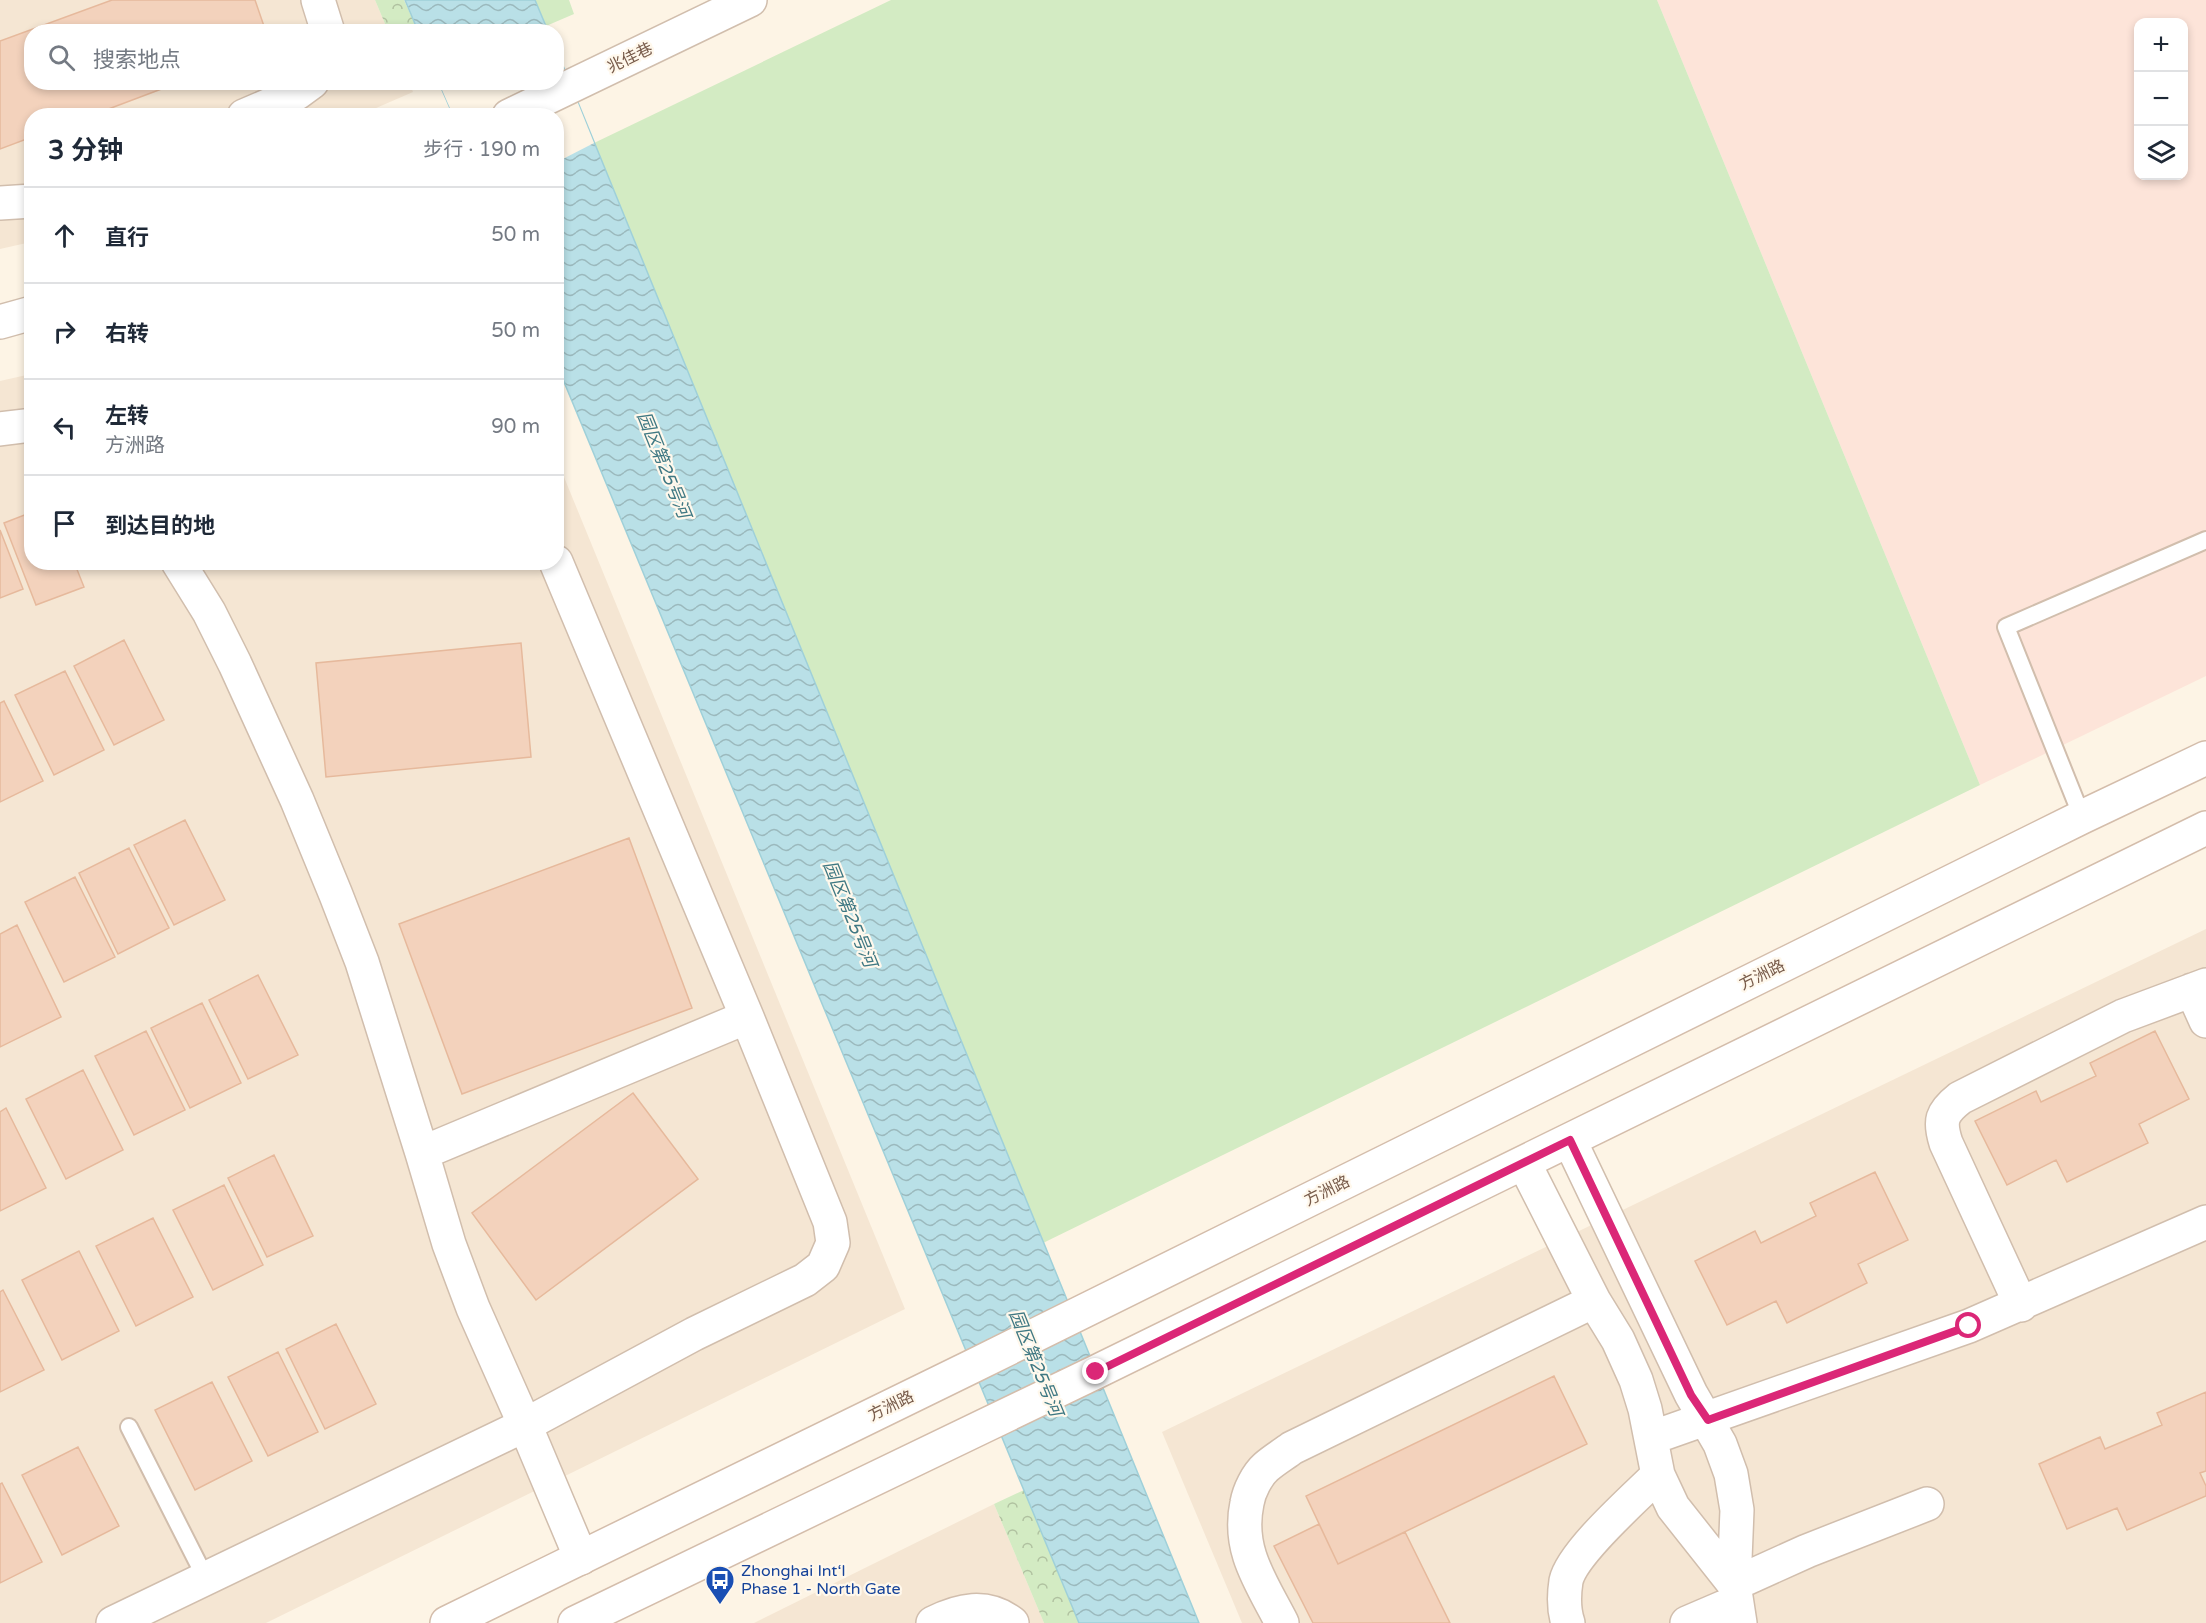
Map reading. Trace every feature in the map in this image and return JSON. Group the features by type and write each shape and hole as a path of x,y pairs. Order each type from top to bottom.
{"street":[{"path":"318,0 326,24"},
{"name":"兆佳巷","path":"564,89 750,0"},
{"path":"262,108 301,90"},
{"name":"兆佳巷","path":"526,108 563,90"},
{"path":"0,203 24,202"},
{"path":"0,322 24,315"},
{"path":"0,429 24,426"},
{"path":"183,570 209,612 235,664 323,864 362,962 448,1244 581,1558"},
{"path":"113,1623 525,1425 694,1334 805,1280 823,1266 833,1244 830,1222 747,1017 559,570"},
{"name":"方洲路","path":"447,1623 2206,758"},
{"path":"575,1623 1096,1372 2206,828"},
{"path":"2021,1305 1946,1143 1941,1126 1946,1109 1959,1098 2123,1016 2199,988 2206,1021"},
{"path":"422,1153 747,1017"},
{"path":"1570,1140 1691,1395 1708,1420 1720,1444 1731,1474 1737,1510 1737,1603"},
{"path":"1524,1163 1594,1301 1618,1340 1636,1380 1645,1409 1658,1475 1673,1507 1737,1603"},
{"path":"1651,1438 1708,1420 1969,1326 2206,1222"},
{"path":"1282,1623 1244,1543 1243,1521 1249,1492 1264,1468 1292,1448 1594,1301"},
{"path":"1568,1623 1565,1615 1566,1580 1583,1550 1658,1475"},
{"path":"1687,1623 1737,1603 1807,1551 1928,1504"},
{"path":"933,1623 954,1612 972,1610 988,1612 1012,1623"}],"lane":[{"path":"2082,817 2006,627 2206,540"},
{"path":"129,1427 205,1577"}],"shaded area":[{"path":"0,0 375,0 385,24 24,24 24,90 412,90 413,92 376,108 24,108 24,244 0,249"},
{"path":"1657,0 2206,0 2206,676 1980,785"},
{"path":"24,376 24,570 564,570 564,477 905,1309 266,1623 0,1623 0,381"},
{"path":"2206,929 2206,1623 1242,1623 1162,1432"},
{"path":"994,1504 1044,1623 754,1623"}],"green space":[{"path":"375,0 404,0 415,24 385,24"},
{"path":"535,0 569,0 574,14 551,24 545,24"},
{"path":"891,0 1657,0 1980,785 1043,1243 594,143"},
{"path":"1024,1490 1079,1623 1044,1623 994,1504"}],"water":[{"path":"405,0 535,0 545,24 415,24"},
{"name":"园区第25号河","path":"564,68 1199,1623 1079,1623 564,382 564,108 450,108 442,90 564,90"}],"pier":[{"path":"564,68 594,143 564,158 564,108 450,108 442,90 564,90"}],"building":[{"path":"112,0 255,0 263,24 46,24"},
{"path":"24,32 24,90 159,90 111,108 24,108 24,140 0,149 0,41"},
{"path":"24,515 24,570 77,570 84,587 36,605 4,523"},
{"path":"0,530 23,589 0,598"},
{"path":"124,640 164,720 114,745 74,666"},
{"path":"521,643 531,757 326,777 316,663"},
{"path":"65,671 104,750 54,775 15,695"},
{"path":"4,701 43,781 0,802 0,703"},
{"path":"185,820 225,900 174,925 134,845"},
{"path":"629,838 692,1008 462,1094 399,924"},
{"path":"129,848 169,928 118,954 79,873"},
{"path":"75,877 115,957 64,982 25,902"},
{"path":"17,925 61,1017 0,1047 0,934"},
{"path":"258,975 298,1055 248,1079 209,1000"},
{"path":"202,1003 241,1083 190,1108 151,1028"},
{"path":"146,1031 185,1110 134,1135 95,1056"},
{"path":"2155,1031 2189,1099 2139,1124 2148,1143 2067,1182 2056,1160 2007,1185 1975,1121 2036,1091 2041,1102 2096,1076 2090,1063"},
{"path":"83,1070 123,1150 66,1179 26,1099"},
{"path":"633,1093 698,1179 536,1300 472,1213"},
{"path":"6,1108 46,1188 0,1211 0,1112"},
{"path":"274,1155 313,1236 267,1257 228,1178"},
{"path":"1875,1172 1908,1240 1858,1264 1867,1283 1787,1323 1776,1301 1727,1325 1695,1261 1755,1231 1761,1243 1816,1216 1810,1203"},
{"path":"224,1185 263,1265 213,1290 173,1210"},
{"path":"153,1218 193,1297 136,1326 96,1246"},
{"path":"79,1251 119,1331 62,1360 22,1280"},
{"path":"3,1290 44,1370 0,1392 0,1292"},
{"path":"336,1324 376,1404 325,1429 286,1349"},
{"path":"278,1352 318,1432 268,1456 228,1377"},
{"path":"1554,1376 1587,1444 1338,1564 1306,1496"},
{"path":"212,1382 252,1461 195,1490 155,1410"},
{"path":"2206,1392 2206,1471 2200,1473 2206,1486 2206,1496 2127,1530 2117,1508 2067,1529 2039,1464 2100,1437 2105,1449 2162,1425 2157,1413"},
{"path":"78,1447 119,1526 62,1555 22,1475"},
{"path":"2,1483 42,1562 0,1583 0,1484"},
{"path":"1319,1524 1338,1564 1405,1532 1450,1623 1313,1623 1274,1546"}],"place":[{"name":"Zhonghai Int‘l Phase 1 - North Gate","path":"720,1606"}],"route":[{"path":"1096,1372 1570,1140 1691,1395 1708,1420 1969,1326"}]}
